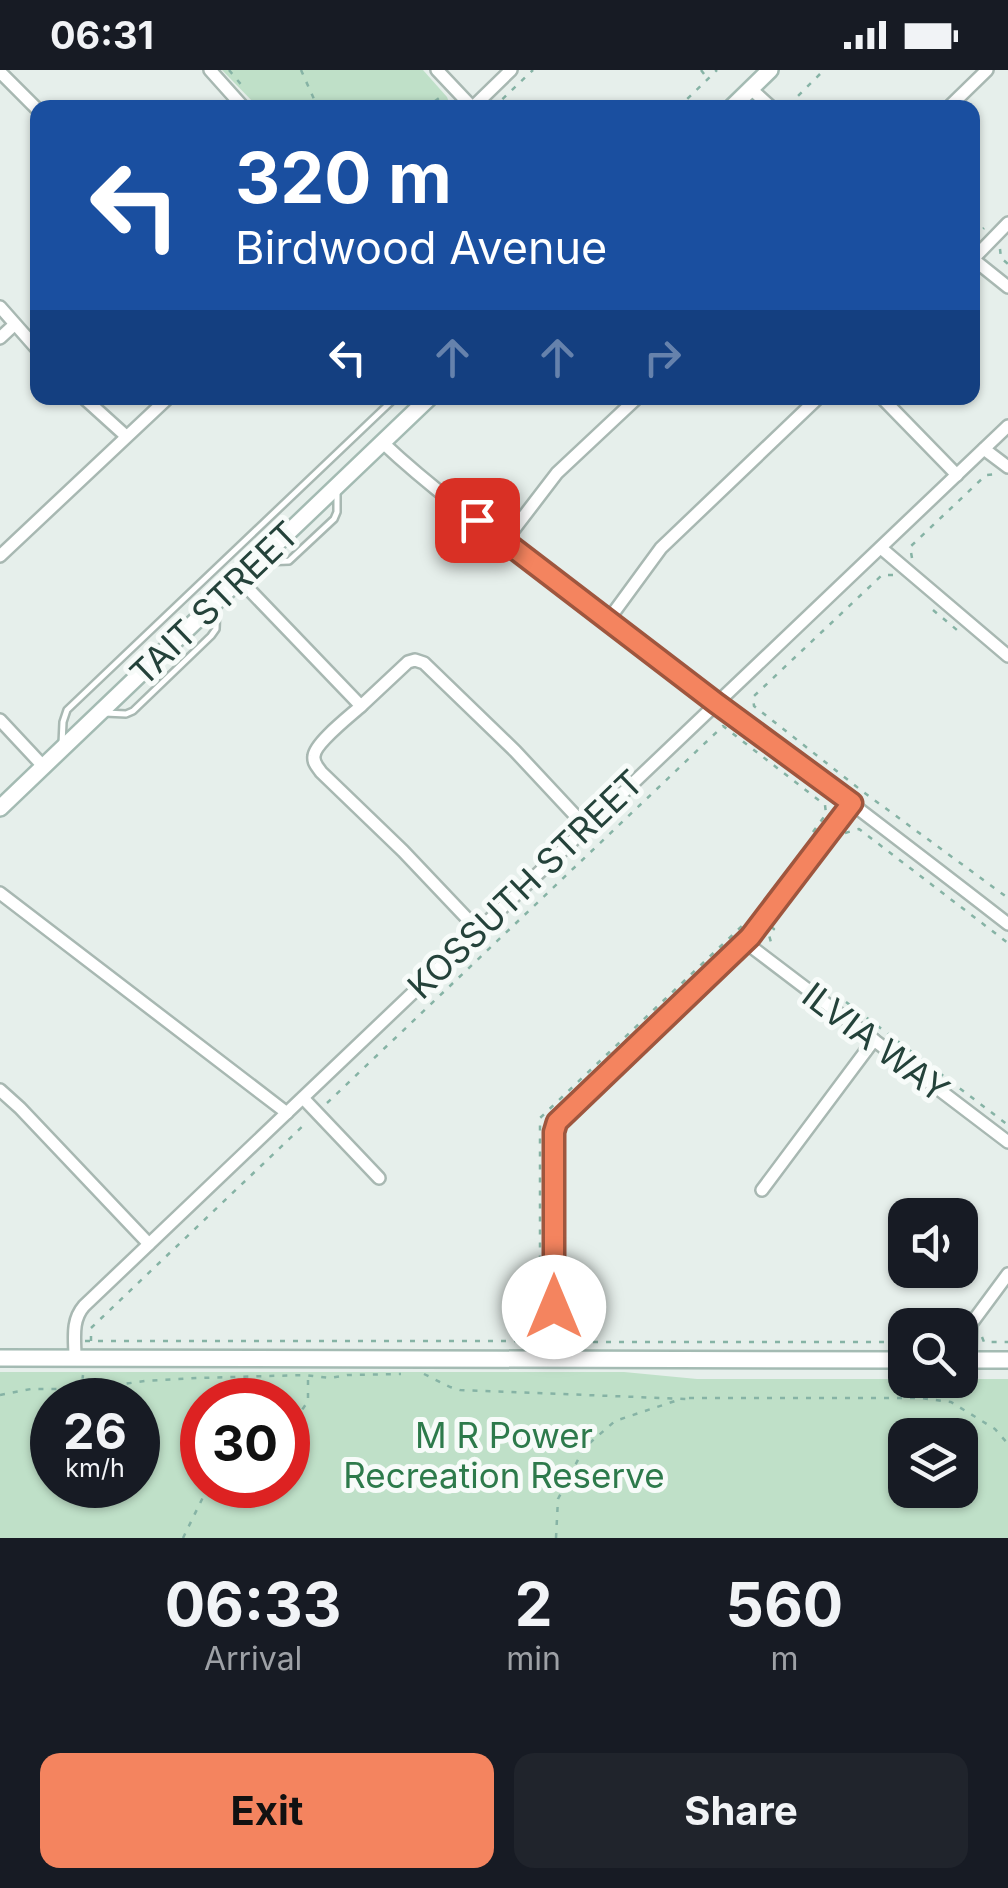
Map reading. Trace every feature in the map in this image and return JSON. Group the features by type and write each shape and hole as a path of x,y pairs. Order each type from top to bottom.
{"street":[{"path":"210,70 237,100"},
{"path":"438,70 466,100"},
{"path":"479,100 511,70"},
{"path":"737,100 770,70"},
{"path":"956,100 987,70"},
{"path":"0,72 30,102"},
{"path":"751,89 763,100"},
{"path":"980,251 1008,223"},
{"path":"980,265 1008,287"},
{"path":"0,307 30,341"},
{"path":"0,338 14,324"},
{"path":"92,405 126,436"},
{"path":"0,556 160,405"},
{"name":"TAIT STREET","path":"0,808 422,405"},
{"path":"505,541 557,473 630,405"},
{"path":"609,618 661,548 811,405"},
{"path":"889,405 956,475"},
{"name":"KOSSUTH STREET","path":"83,1351 74,1324 81,1310 1008,426"},
{"path":"382,442 421,478 1008,924"},
{"path":"984,449 1002,470"},
{"path":"880,548 1008,656"},
{"path":"239,579 360,706"},
{"path":"478,930 314,762 320,746 360,706 408,662 420,662 586,827"},
{"path":"0,720 43,766"},
{"path":"554,1350 556,1124 744,942 852,803"},
{"path":"0,893 287,1113"},
{"name":"ILVIA WAY","path":"744,942 1008,1142"},
{"path":"762,1190 874,1040"},
{"path":"0,1090 149,1244"},
{"path":"302,1098 379,1178"},
{"path":"978,1315 1008,1274"},
{"path":"0,1358 83,1351 554,1350 888,1360"},
{"path":"978,1360 1008,1360"}],"lane":[{"path":"62,747 67,710 388,405"}],"path":[{"path":"229,70 247,91"},
{"path":"301,70 314,100"},
{"path":"501,100 533,70"},
{"path":"701,70 708,79"},
{"path":"686,100 717,70"},
{"path":"798,100 824,70"},
{"path":"436,100 443,95"},
{"path":"1000,249 1000,258 1008,264"},
{"path":"910,547 986,475 1002,470"},
{"path":"892,574 882,574 753,697 754,706 1008,898"},
{"path":"932,609 958,631"},
{"path":"83,1378 83,1351 91,1328 722,726 826,805 824,817 846,834 858,829 1008,942"},
{"path":"763,921 774,929 769,935 771,945"},
{"path":"83,1351 533,1342 540,1334 540,1118 736,931"},
{"path":"841,998 1008,1125"},
{"path":"980,1333 984,1342 1008,1342"},
{"path":"537,1338 554,1350 888,1342"},
{"path":"83,1351 87,1378"},
{"path":"160,1380 402,1374"},
{"path":"422,1374 460,1390 687,1398 920,1398 951,1402 995,1429 1008,1444"},
{"path":"0,1395 30,1388"},
{"path":"556,1538 558,1499 584,1448 614,1421 687,1398"},
{"path":"183,1538 198,1508"}],"green space":[{"path":"222,70 423,70 448,100 251,100"},
{"name":"M R Power Recreation Reserve","path":"0,1372 624,1372 697,1379 888,1379 888,1398 978,1398 978,1379 1008,1379 1008,1538 0,1538"}],"route":[{"path":"477,520 852,803 750,937 554,1126 554,1307"}]}
